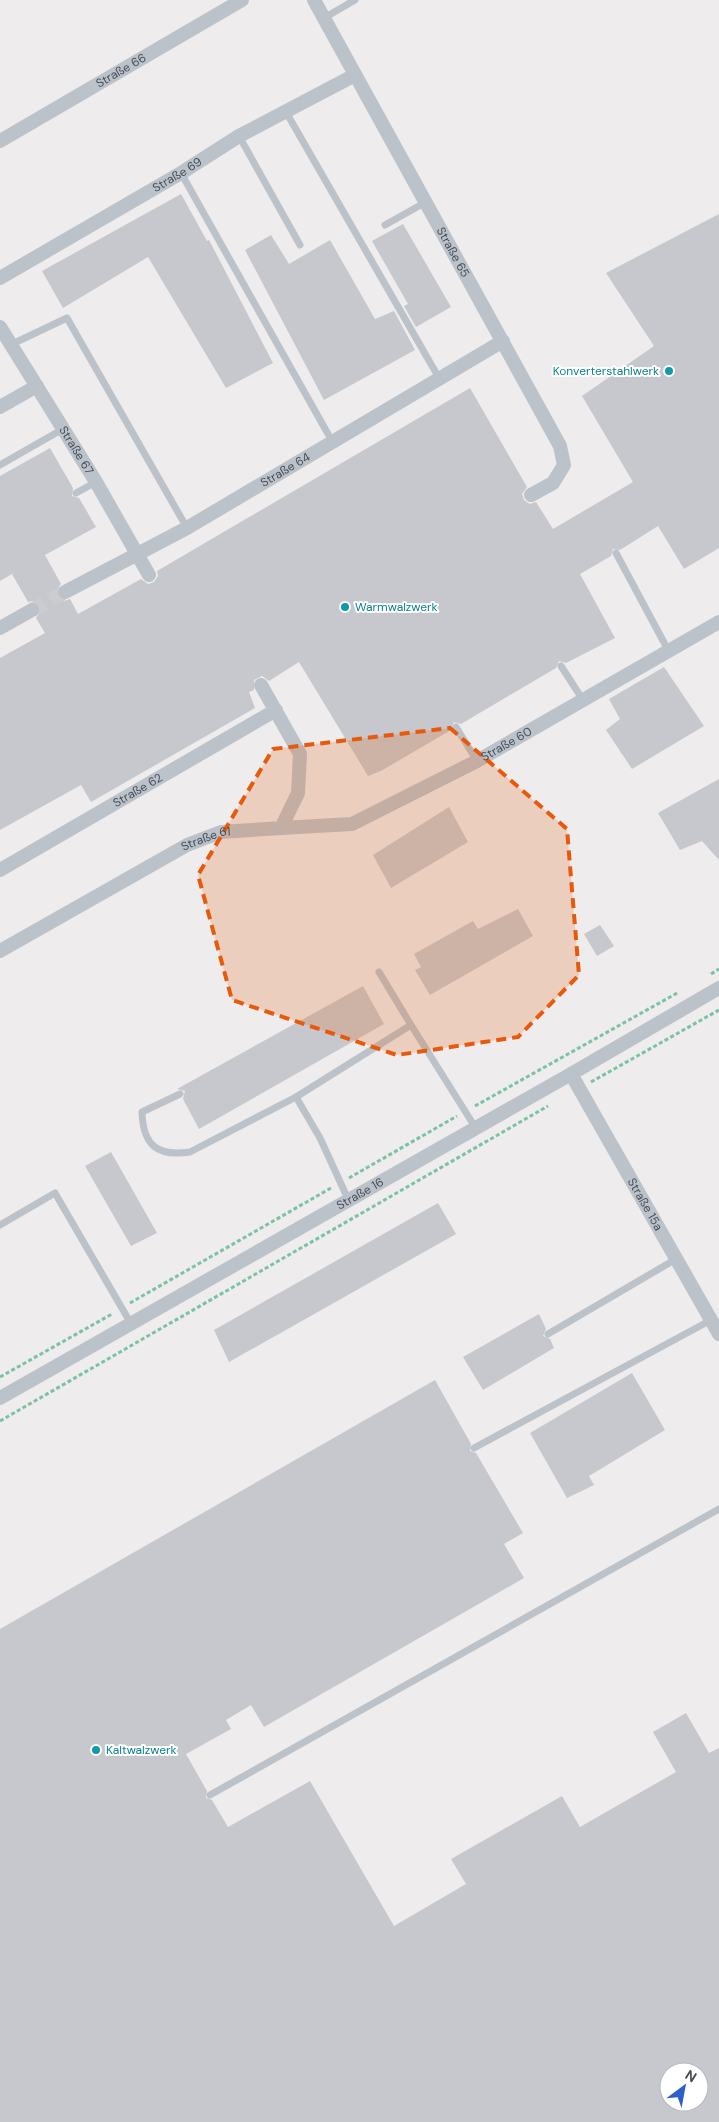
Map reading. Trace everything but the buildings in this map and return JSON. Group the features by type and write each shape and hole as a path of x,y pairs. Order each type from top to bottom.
{"street":[{"name":"Straße 66","path":"0,141 242,0"},
{"name":"Straße 65","path":"314,0 560,446 564,466 553,483 531,495"},
{"name":"Straße 69","path":"0,278 181,173 239,136 355,75"},
{"name":"Straße 67","path":"0,327 96,482 149,575"},
{"name":"Straße 64","path":"65,592 187,528 503,341"},
{"path":"0,407 37,386"},
{"path":"0,628 32,610"},
{"name":"Straße 60","path":"281,828 352,824 477,761 719,622"},
{"path":"261,685 300,754 298,793 281,828"},
{"name":"Straße 62","path":"0,870 276,710"},
{"name":"Straße 61","path":"0,950 187,846 221,832 281,828"},
{"name":"Straße 16","path":"0,1398 130,1322 571,1074 719,988"},
{"name":"Straße 15a","path":"571,1074 719,1334"}],"lane":[{"path":"324,18 354,0"},
{"path":"286,112 439,378"},
{"path":"239,136 300,245"},
{"path":"181,173 332,441"},
{"path":"385,225 426,202"},
{"path":"10,345 67,318 187,528"},
{"path":"0,465 63,429"},
{"path":"76,493 96,482"},
{"path":"616,553 668,650"},
{"path":"561,666 583,700"},
{"path":"456,727 477,761"},
{"path":"379,972 475,1127"},
{"path":"180,1094 142,1112 143,1131 155,1147 173,1155 190,1152 296,1097 411,1025"},
{"path":"296,1097 320,1138 348,1199"},
{"path":"0,1225 55,1193 130,1322"},
{"path":"548,1334 676,1259"},
{"path":"474,1448 711,1320"},
{"path":"210,1795 719,1509"}],"path":[{"path":"703,978 719,969"},
{"path":"0,1377 464,1112 686,988"},
{"path":"579,1088 719,1010"},
{"path":"0,1421 554,1103"}],"highlighted area":[{"path":"450,728 567,829 579,975 518,1037 397,1055 232,1000 198,875 273,749"}],"tunnel":[{"path":"32,610 65,592"}],"place":[{"name":"Konverterstahlwerk","path":"669,371"},
{"name":"Warmwalzwerk","path":"345,607"},
{"name":"Kaltwalzwerk","path":"96,1750"}]}
